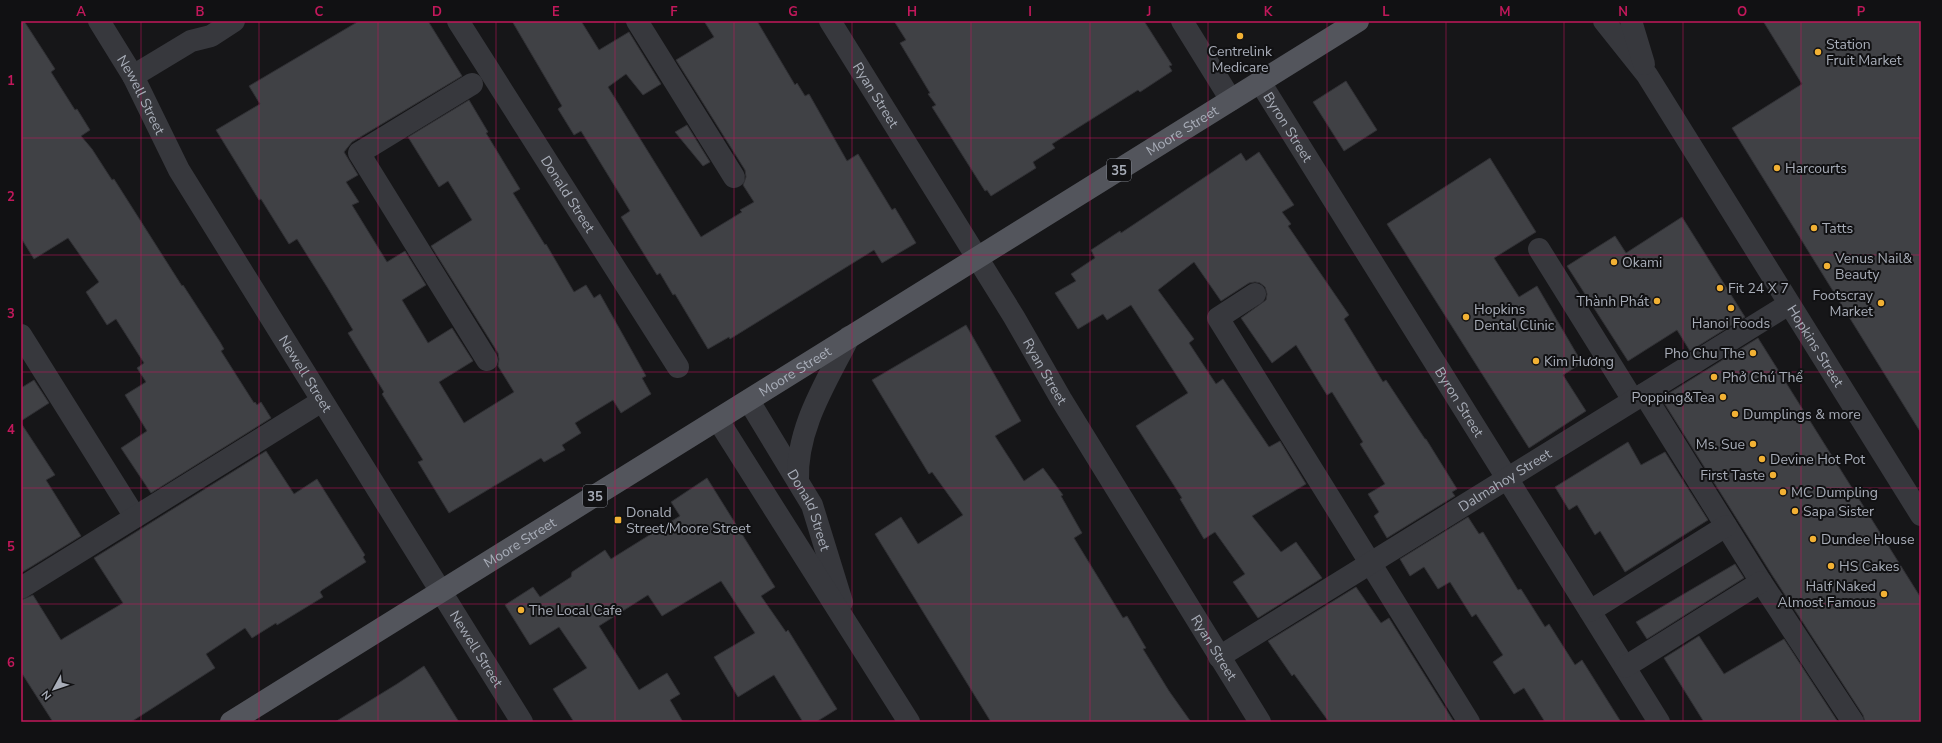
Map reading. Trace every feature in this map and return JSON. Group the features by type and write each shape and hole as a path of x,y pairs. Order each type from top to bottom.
{"main road":[{"name":"Moore Street","path":"231,722 749,401 849,337 978,259 1358,21"}],"street":[{"name":"Newell Street","path":"99,21 132,76 179,170 522,722"},
{"path":"132,76 191,41 211,36 234,21"},
{"name":"Donald Street","path":"458,21 678,366"},
{"path":"637,21 734,177"},
{"name":"Ryan Street","path":"830,21 978,259 1061,399 1260,722"},
{"path":"1182,21 1231,100"},
{"name":"Hopkins Street","path":"1604,21 1647,75 1921,515"},
{"name":"Hopkins Street","path":"1631,21 1647,75"},
{"name":"Byron Street","path":"1260,82 1506,479 1659,722"},
{"path":"472,84 358,154 487,360"},
{"path":"1539,249 1726,526 1853,722"},
{"path":"1255,294 1218,318 1469,722"},
{"name":"Dalmahoy Street","path":"1220,657 1789,304"},
{"path":"21,335 135,517"},
{"path":"798,481 798,459 807,423 849,337"},
{"path":"21,588 322,401"},
{"name":"Donald Street","path":"749,401 814,510 849,627"},
{"name":"Donald Street","path":"718,420 909,722"},
{"path":"1590,611 1726,526"},
{"path":"1625,667 1761,582"}],"building":[{"path":"21,21 24,21 55,69 51,72 75,110 77,109 90,130 81,136 92,149 112,180 114,179 182,286 183,285 220,342 224,349 221,351 254,403 255,402 257,405 261,402 271,418 151,493 121,448 147,431 125,395 146,382 137,368 144,363 116,319 107,325 86,292 99,282 68,238 34,259 21,238"},
{"path":"359,21 428,21 462,76 352,142 344,152 358,175 346,182 359,202 352,205 387,262 405,251 426,285 402,300 428,343 452,328 473,361 439,382 464,423 514,392 498,366 498,353 431,246 472,220 448,181 439,187 408,137 469,100 488,132 486,133 520,189 513,193 545,245 546,244 574,292 586,285 594,298 600,294 646,376 642,378 651,394 621,413 613,400 575,423 581,433 562,445 565,450 544,462 541,458 449,513 418,462 423,460 382,394 384,392 348,333 353,330 329,290 297,239 289,244 261,199 259,200 216,130 260,104 249,86"},
{"path":"512,21 581,21 599,50 629,32 661,84 643,95 626,74 608,87 701,237 742,212 740,210 754,202 743,185 746,177 745,170 676,60 714,37 704,21 757,21 795,85 797,83 805,96 809,94 847,161 858,154 892,210 895,208 916,243 882,263 874,250 730,339 729,337 708,349 675,294 673,295 660,273 657,275 621,217 630,211 581,131 574,135 558,109 562,106"},
{"path":"894,21 1144,21 1172,65 1169,66 1172,71 1140,92 1138,90 1052,144 1055,148 1033,162 1036,168 991,196 987,190 985,191 932,107 936,105 928,94 930,93 900,43 906,40"},
{"name":"Footscray Market","path":"1763,21 1921,21 1921,433 1732,128 1802,84"},
{"path":"1346,81 1377,130 1344,151 1313,102"},
{"path":"687,125 710,162 703,166 675,132"},
{"path":"1259,152 1294,205 1282,212 1291,224 1288,226 1349,315 1344,319 1383,382 1386,380 1426,439 1457,489 1452,492 1455,496 1387,538 1374,516 1379,512 1368,494 1385,484 1360,444 1363,442 1332,392 1327,395 1296,345 1272,363 1241,318 1266,300 1267,294 1265,287 1260,283 1249,283 1221,301 1194,262 1158,290 1194,339 1189,343 1216,384 1223,379 1269,447 1280,441 1306,484 1252,516 1281,552 1296,542 1322,578 1258,618 1233,582 1245,574 1215,532 1204,539 1180,499 1182,498 1136,426 1188,393 1131,305 1107,320 1103,314 1078,329 1055,293 1076,281 1071,274 1095,258 1091,250 1120,231 1121,233 1241,153 1246,161"},
{"path":"1490,158 1536,232 1494,258 1519,297 1537,286 1582,363 1563,375 1586,411 1529,448 1387,224"},
{"name":"Thành Phát","path":"1682,217 1745,317 1690,351 1677,330 1628,361 1567,266 1615,236 1626,253"},
{"path":"966,325 1021,421 995,436 1024,481 1043,468 1063,495 1061,496 1082,533 1074,538 1123,618 1127,616 1146,648 1143,649 1169,691 1191,722 991,722 875,534 901,517 918,544 963,515 932,472 929,474 872,380"},
{"path":"1758,338 1921,598 1921,722 1865,722 1863,715 1772,575 1661,398"},
{"path":"34,380 49,403 21,421 21,388"},
{"path":"21,423 55,475 46,480 81,536 21,573"},
{"path":"1628,442 1641,465 1665,452 1708,520 1625,572 1600,531 1595,535 1577,505 1569,510 1555,487"},
{"path":"266,451 294,494 317,479 365,555 363,557 366,562 322,590 320,592 323,597 277,625 276,623 252,638 245,628 206,654 215,668 131,722 53,722 21,672 21,600 33,595 61,640 123,603 94,558"},
{"path":"707,478 775,587 761,596 786,632 788,630 837,709 816,722 803,722 774,675 738,697 714,657 755,633 721,581 662,616 648,595 599,626 639,690 667,673 680,694 670,700 683,722 574,722 553,689 587,668 559,627 530,645 505,605 533,587 540,597 571,577 572,572 605,550 611,559 680,516 671,502"},
{"path":"1468,517 1479,534 1483,532 1518,590 1521,589 1545,627 1549,624 1575,665 1582,660 1621,722 1545,722 1524,688 1514,694 1493,662 1503,655 1476,614 1472,617 1450,582 1438,589 1424,567 1410,576 1400,559"},
{"path":"1735,564 1744,578 1647,639 1636,622"},
{"path":"1356,587 1381,623 1389,618 1454,722 1329,722 1294,674 1292,676 1268,641"},
{"path":"1699,636 1724,674 1784,639 1838,722 1704,722 1664,658"},
{"path":"424,666 459,722 335,722 397,684"}],"place":[{"name":"Centrelink Medicare","path":"1240,36"},
{"name":"Station Fruit Market","path":"1818,52"},
{"name":"Harcourts","path":"1777,168"},
{"name":"Tatts","path":"1814,228"},
{"name":"Okami","path":"1614,262"},
{"name":"Venus Nail& Beauty","path":"1827,266"},
{"name":"Fit 24 X 7","path":"1720,288"},
{"name":"Thành Phát","path":"1657,301"},
{"name":"Footscray Market","path":"1881,303"},
{"name":"Hanoi Foods","path":"1731,308"},
{"name":"Hopkins Dental Clinic","path":"1466,317"},
{"name":"Pho Chu The","path":"1753,353"},
{"name":"Kim Hương","path":"1536,361"},
{"name":"Phở Chú Thể","path":"1714,377"},
{"name":"Popping&Tea","path":"1723,397"},
{"name":"Dumplings & more","path":"1735,414"},
{"name":"Ms. Sue","path":"1753,444"},
{"name":"Devine Hot Pot","path":"1762,459"},
{"name":"First Taste","path":"1773,475"},
{"name":"MC Dumpling","path":"1783,492"},
{"name":"Sapa Sister","path":"1795,511"},
{"name":"Donald Street/Moore Street","path":"618,520"},
{"name":"Dundee House","path":"1813,539"},
{"name":"HS Cakes","path":"1831,566"},
{"name":"Half Naked Almost Famous","path":"1884,594"},
{"name":"The Local Cafe","path":"521,610"}]}
